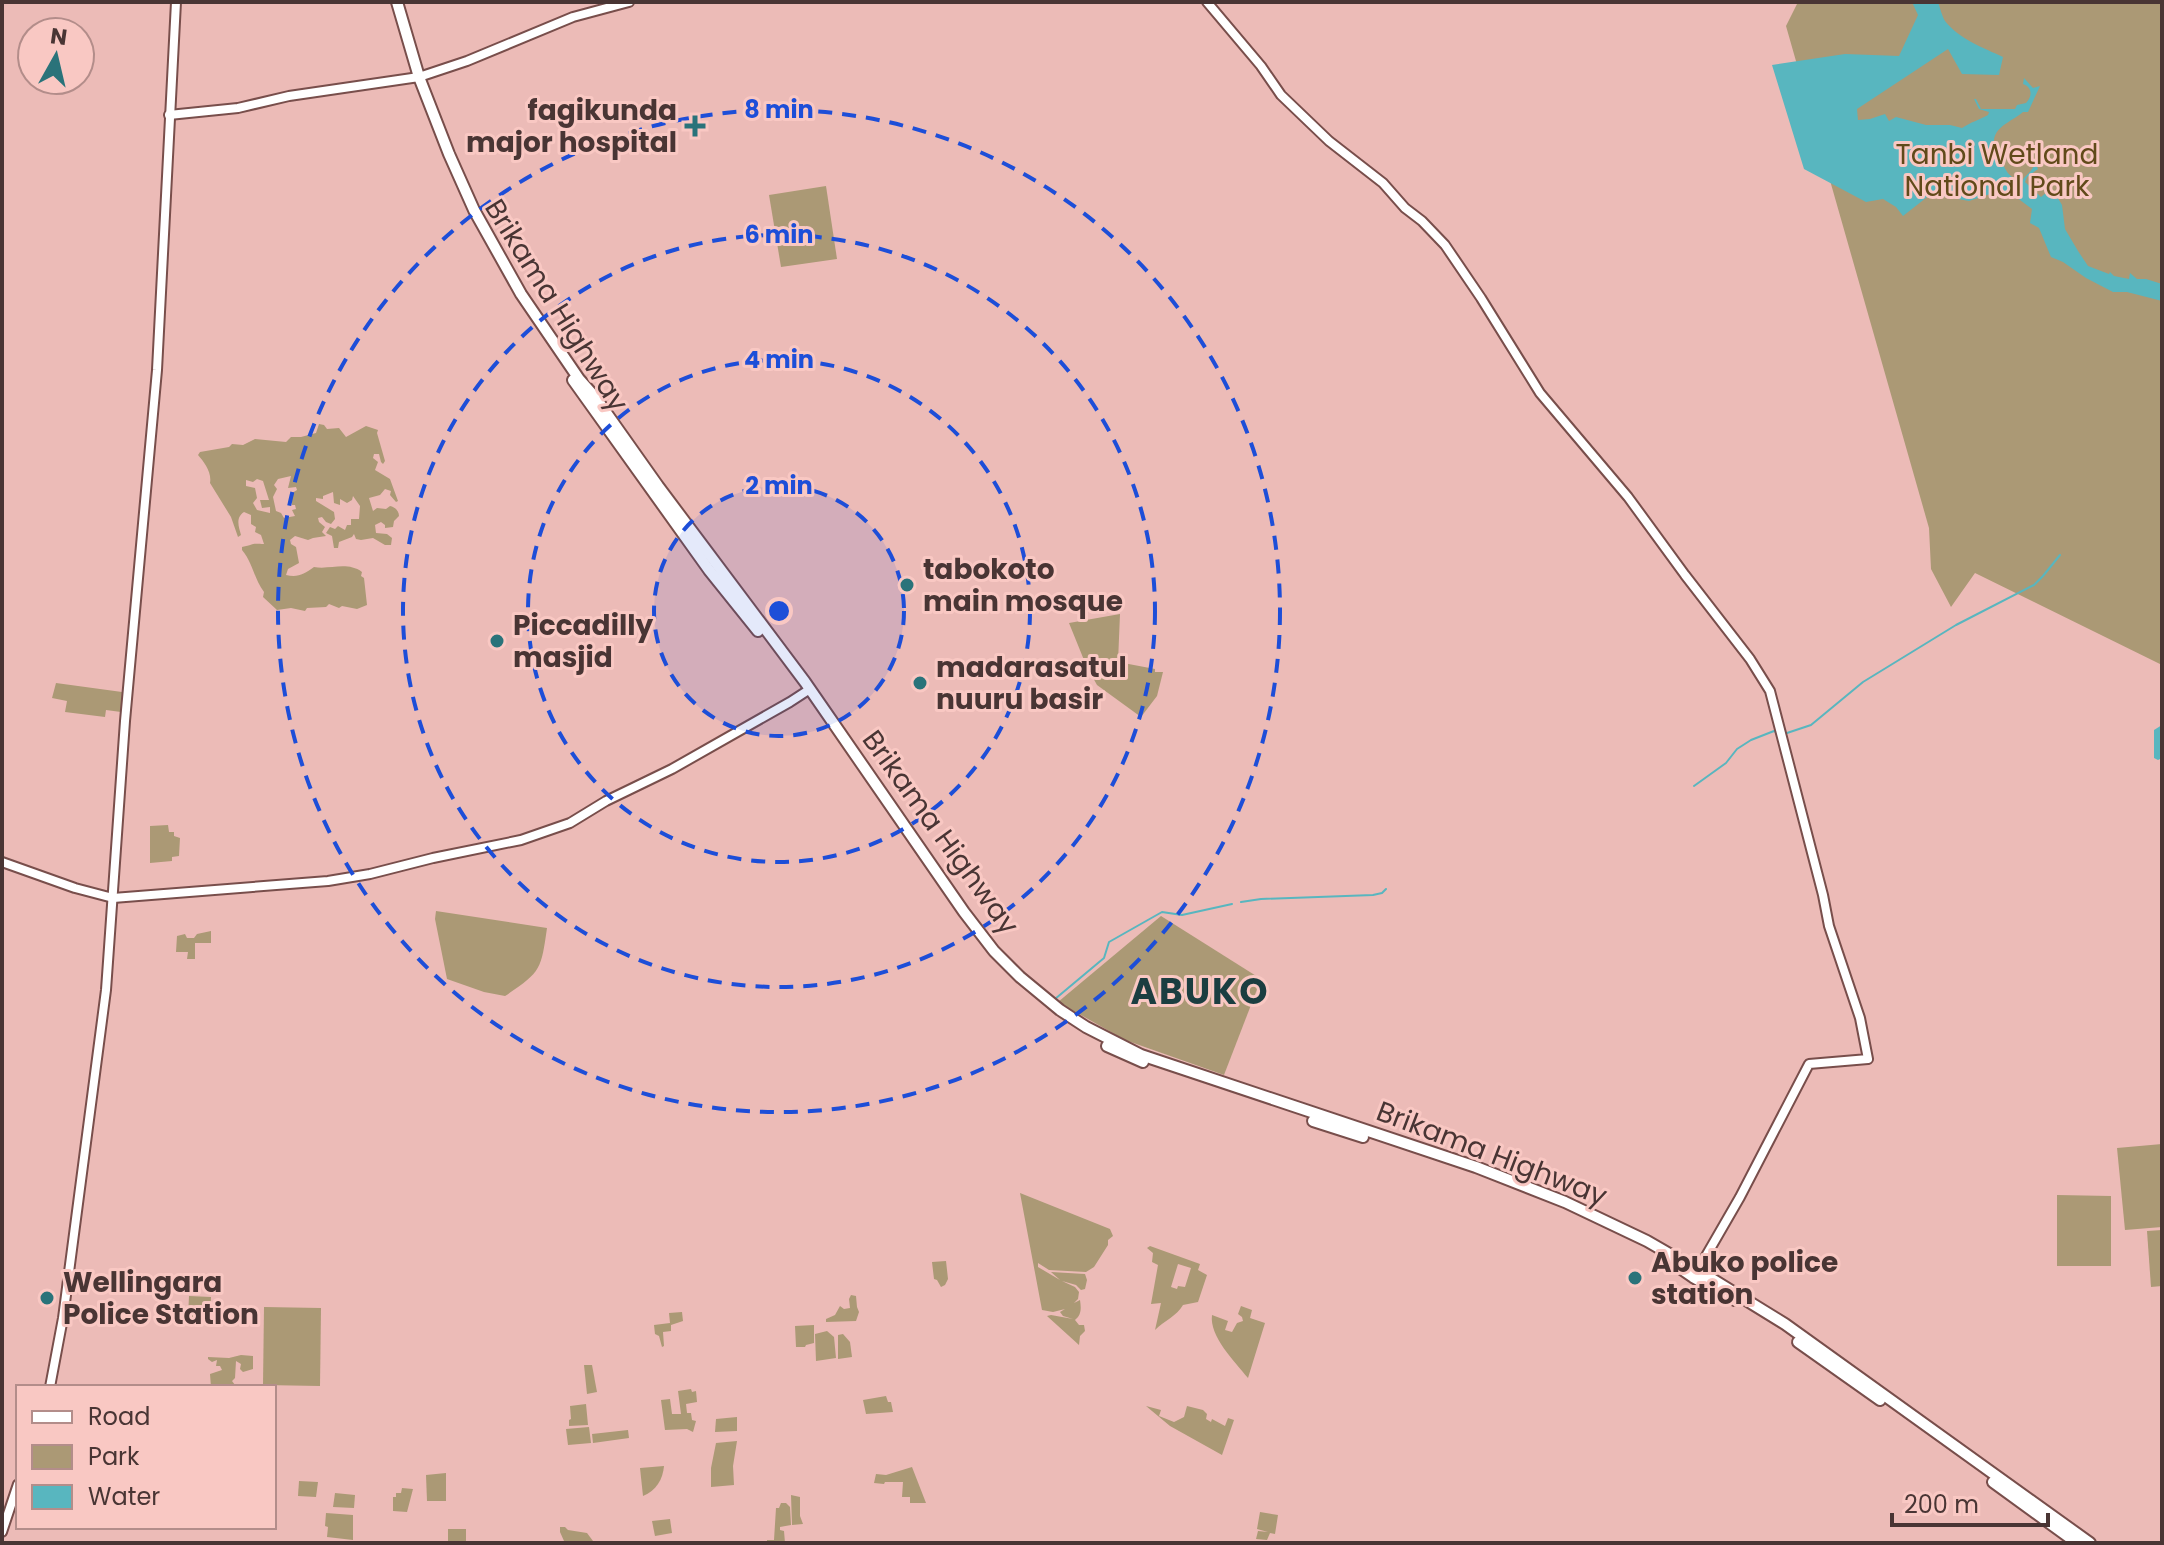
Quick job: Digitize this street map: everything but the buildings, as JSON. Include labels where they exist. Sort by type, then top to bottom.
[{"type":"highway","name":"Brikama Highway","points":[[391,2],[416,78],[465,191],[521,294],[591,399],[807,691],[974,927],[1020,977],[1086,1027],[1141,1055],[1476,1167],[1619,1227],[1775,1325],[2077,1543]]},
{"type":"highway","name":"Brikama Highway","points":[[397,2],[416,78]]},
{"type":"highway","name":"Brikama Highway","points":[[1696,1274],[1785,1324],[2090,1543]]},
{"type":"street","points":[[50,1385],[63,1318],[106,990],[125,721],[157,370],[176,2]]},
{"type":"street","points":[[169,115],[238,108],[289,96],[416,78],[467,61],[573,17],[629,2]]},
{"type":"street","points":[[1207,2],[1261,66],[1281,95],[1329,141],[1383,183],[1445,245],[1534,385],[1628,497],[1768,686],[1829,926],[1860,1018],[1868,1059],[1809,1064],[1696,1274]]},
{"type":"street","points":[[2,862],[113,898],[341,879],[539,835],[570,823],[606,801],[672,769],[807,691]]},
{"type":"street","points":[[2,1532],[16,1490]]},
{"type":"green space","name":"Tanbi Wetland National Park","points":[[1798,2],[2162,2],[2162,665],[1975,573],[1951,607],[1931,569],[1929,528],[1786,26]]},
{"type":"green space","points":[[826,186],[837,259],[781,267],[769,195]]},
{"type":"green space","points":[[319,424],[327,429],[339,428],[346,437],[366,426],[378,430],[385,461],[383,464],[379,454],[374,454],[373,458],[378,462],[375,470],[390,479],[398,501],[390,495],[391,491],[385,489],[380,495],[369,498],[373,511],[390,506],[399,516],[393,527],[385,528],[381,522],[375,525],[376,533],[392,538],[391,545],[373,538],[356,539],[354,534],[334,548],[332,536],[326,533],[330,527],[335,529],[338,526],[345,530],[347,525],[351,525],[351,519],[359,519],[360,506],[353,496],[347,503],[340,499],[340,505],[334,503],[333,492],[323,496],[323,499],[316,498],[334,512],[335,519],[331,524],[322,517],[318,518],[325,527],[322,532],[326,536],[308,540],[295,536],[290,540],[296,547],[299,563],[288,569],[286,575],[301,575],[314,567],[344,566],[356,569],[362,572],[364,578],[367,605],[357,609],[329,604],[305,611],[291,608],[277,610],[263,597],[264,592],[242,550],[242,547],[251,544],[264,544],[261,535],[255,532],[256,527],[251,524],[251,515],[244,512],[239,517],[241,535],[238,537],[231,517],[210,483],[207,468],[198,455],[232,444],[243,445],[255,439],[286,442],[291,437],[316,433]],"holes":[[[291,476],[288,488],[296,487],[297,490],[292,493],[295,516],[284,518],[276,511],[273,497],[277,489],[274,485],[278,479]],[[257,479],[263,481],[269,500],[260,500],[262,508],[270,507],[270,513],[257,510],[253,503],[257,498],[255,488],[246,486],[246,480],[253,482]]]},
{"type":"green space","points":[[1120,614],[1118,662],[1163,672],[1157,696],[1141,717],[1097,685],[1069,623]]},
{"type":"green space","points":[[56,683],[122,692],[121,712],[106,710],[105,717],[65,712],[67,701],[52,698]]},
{"type":"green space","points":[[168,825],[169,832],[180,838],[179,856],[172,857],[172,861],[150,863],[150,826]]},
{"type":"green space","points":[[436,911],[547,928],[541,962],[533,975],[505,996],[447,979]]},
{"type":"green space","points":[[1161,916],[1261,979],[1224,1075],[1125,1040],[1058,1002]]},
{"type":"green space","points":[[211,931],[211,943],[195,943],[195,959],[187,959],[188,952],[176,952],[177,936],[185,934],[187,938],[194,938],[197,934]]},
{"type":"green space","points":[[2162,1144],[2162,1227],[2125,1230],[2117,1148]]},
{"type":"green space","points":[[1020,1193],[1110,1229],[1113,1236],[1094,1267],[1086,1272],[1049,1270],[1038,1263],[1038,1267],[1060,1280],[1051,1272],[1085,1274],[1085,1289],[1062,1281],[1079,1292],[1074,1303],[1080,1300],[1080,1311],[1075,1320],[1079,1325],[1084,1325],[1085,1331],[1080,1336],[1079,1345],[1047,1316],[1073,1319],[1063,1316],[1060,1312],[1065,1309],[1053,1312],[1042,1310]]},
{"type":"green space","points":[[2057,1195],[2111,1196],[2111,1266],[2057,1266]]},
{"type":"green space","points":[[2162,1230],[2162,1286],[2151,1287],[2147,1231]]},
{"type":"green space","points":[[1150,1246],[1200,1264],[1198,1270],[1207,1275],[1198,1302],[1183,1305],[1155,1330],[1161,1303],[1151,1304],[1158,1265],[1152,1262],[1153,1253],[1147,1248]],"holes":[[[1178,1264],[1191,1268],[1185,1287],[1171,1287]]]},
{"type":"green space","points":[[946,1261],[948,1279],[941,1287],[934,1279],[932,1262]]},
{"type":"green space","points":[[851,1295],[856,1296],[859,1312],[856,1321],[826,1322],[840,1306],[850,1308]]},
{"type":"green space","points":[[189,1296],[211,1297],[210,1318],[188,1318]]},
{"type":"green space","points":[[1241,1306],[1252,1310],[1250,1318],[1265,1323],[1248,1378],[1224,1348],[1212,1323],[1212,1315],[1228,1321],[1225,1330],[1232,1332],[1237,1323],[1243,1321],[1238,1314]]},
{"type":"green space","points":[[264,1307],[321,1308],[320,1386],[263,1385]]},
{"type":"green space","points":[[682,1312],[683,1321],[671,1325],[671,1331],[663,1332],[662,1347],[654,1325],[670,1323],[669,1313]]},
{"type":"green space","points":[[814,1325],[814,1343],[796,1347],[795,1326]]},
{"type":"green space","points":[[827,1331],[834,1337],[836,1358],[816,1361],[815,1334]]},
{"type":"green space","points":[[843,1334],[850,1342],[852,1357],[838,1359],[838,1335]]},
{"type":"green space","points":[[253,1356],[253,1369],[243,1372],[241,1364],[236,1361],[232,1381],[235,1385],[211,1385],[210,1374],[222,1370],[216,1366],[217,1360],[212,1362],[208,1357]]},
{"type":"green space","points":[[584,1365],[592,1365],[597,1392],[587,1394]]},
{"type":"green space","points":[[691,1389],[692,1392],[696,1391],[697,1402],[686,1404],[687,1413],[691,1413],[692,1420],[696,1421],[693,1432],[687,1429],[665,1430],[661,1400],[670,1399],[672,1414],[681,1414],[678,1391]]},
{"type":"green space","points":[[886,1396],[893,1412],[866,1414],[863,1400]]},
{"type":"green space","points":[[586,1404],[588,1425],[569,1426],[570,1406]]},
{"type":"green space","points":[[1146,1406],[1161,1410],[1159,1416],[1174,1422],[1184,1417],[1187,1406],[1203,1410],[1207,1414],[1206,1419],[1211,1422],[1212,1419],[1225,1426],[1228,1418],[1234,1420],[1222,1455],[1170,1426]]},
{"type":"green space","points":[[737,1417],[737,1431],[715,1432],[716,1419]]},
{"type":"green space","points":[[589,1427],[591,1443],[568,1445],[566,1429]]},
{"type":"green space","points":[[628,1430],[629,1438],[593,1443],[592,1434]]},
{"type":"green space","points":[[737,1441],[734,1485],[711,1487],[716,1443]]},
{"type":"green space","points":[[664,1466],[658,1484],[643,1496],[640,1468]]},
{"type":"green space","points":[[912,1467],[926,1503],[910,1503],[910,1497],[902,1497],[903,1482],[874,1483],[876,1474],[886,1475]]},
{"type":"green space","points":[[446,1473],[446,1501],[427,1501],[426,1475]]},
{"type":"green space","points":[[299,1481],[318,1482],[316,1497],[298,1496]]},
{"type":"green space","points":[[402,1488],[413,1489],[407,1512],[393,1511],[393,1497],[401,1493]]},
{"type":"green space","points":[[335,1493],[355,1495],[354,1508],[333,1507]]},
{"type":"green space","points":[[791,1495],[800,1497],[803,1524],[792,1525]]},
{"type":"green space","points":[[781,1503],[790,1507],[791,1525],[780,1527],[784,1531],[785,1543],[767,1543],[767,1540],[774,1540],[776,1508]]},
{"type":"green space","points":[[1260,1512],[1278,1515],[1275,1534],[1270,1533],[1267,1540],[1256,1539],[1258,1531],[1268,1532],[1257,1529]]},
{"type":"green space","points":[[326,1513],[353,1515],[353,1540],[327,1537]]},
{"type":"green space","points":[[670,1519],[672,1533],[655,1536],[652,1521]]},
{"type":"green space","points":[[560,1527],[587,1533],[593,1541],[564,1541]]},
{"type":"green space","points":[[448,1529],[466,1529],[466,1543],[448,1543]]},
{"type":"water","points":[[1912,2],[1938,2],[1945,21],[1957,33],[2003,57],[1999,75],[1962,74],[1948,49],[1857,109],[1858,120],[1885,114],[1889,121],[1896,117],[1926,125],[1962,128],[1988,115],[1989,112],[1979,109],[1974,99],[1981,109],[2015,109],[2030,98],[2030,89],[2023,84],[2024,78],[2033,88],[2040,86],[2028,112],[2023,112],[1996,133],[1994,146],[1997,155],[2005,152],[2007,155],[2001,156],[2005,169],[2022,181],[2034,165],[2031,161],[2035,162],[2038,169],[2025,182],[2041,197],[2048,191],[2056,195],[2062,205],[2065,229],[2088,266],[2114,276],[2129,279],[2130,273],[2137,279],[2162,284],[2162,301],[2127,292],[2113,292],[2051,257],[2039,228],[2030,223],[2032,209],[2016,197],[1993,193],[1969,201],[1931,194],[1903,216],[1883,199],[1866,202],[1804,169],[1772,65],[1845,54],[1899,56],[1918,15]]},
{"type":"water","points":[[2162,725],[2162,758],[2158,760],[2154,758],[2154,730]]},
{"type":"waterway","points":[[1784,734],[1811,725],[1863,682],[1956,625],[2034,585],[2060,555]]},
{"type":"waterway","points":[[1694,786],[1751,740],[1774,731],[1778,733]]},
{"type":"waterway","points":[[1241,902],[1373,895],[1386,889]]},
{"type":"waterway","points":[[1055,999],[1104,958],[1109,942],[1162,912],[1182,915],[1232,904]]},
{"type":"place","name":"fagikunda major hospital","points":[[695,126]]},
{"type":"place","name":"tabokoto main mosque","points":[[907,585]]},
{"type":"place","name":"Piccadilly masjid","points":[[497,641]]},
{"type":"place","name":"madarasatul nuuru basir","points":[[920,683]]},
{"type":"place","name":"Abuko police station","points":[[1635,1278]]},
{"type":"place","name":"Wellingara Police Station","points":[[47,1298]]},
{"type":"district","name":"ABUKO","points":[[1200,991]]}]
